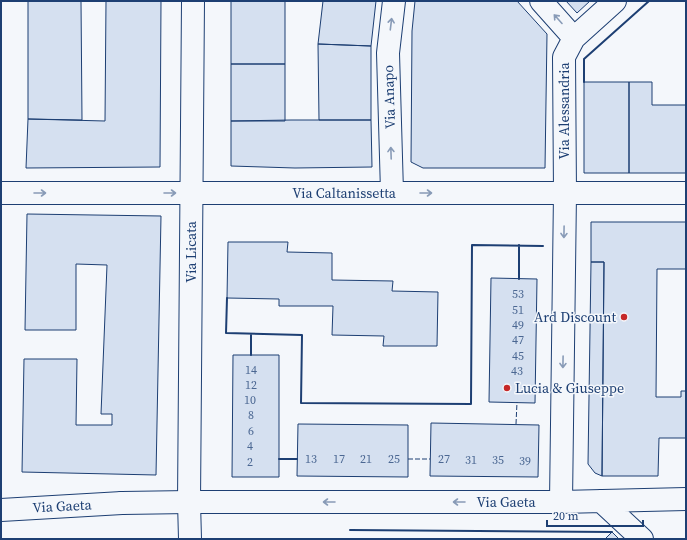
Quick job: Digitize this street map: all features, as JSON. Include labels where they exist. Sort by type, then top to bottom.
[{"type":"street","name":"Via Licata","points":[[190,539],[189,502],[193,1]]},
{"type":"street","name":"Via Anapo","points":[[392,192],[388,53],[394,1]]},
{"type":"street","points":[[541,1],[574,38]]},
{"type":"street","name":"Via Alessandria","points":[[565,193],[564,57],[574,38],[615,1]]},
{"type":"street","name":"Via Caltanissetta","points":[[1,193],[686,193]]},
{"type":"street","points":[[561,502],[565,193]]},
{"type":"street","name":"Via Gaeta","points":[[1,510],[122,503],[561,502],[686,499]]},
{"type":"street","points":[[601,501],[642,539]]},
{"type":"street","points":[[174,539],[189,502]]},
{"type":"building","points":[[28,1],[81,1],[82,120],[28,119]]},
{"type":"building","points":[[106,1],[161,1],[160,167],[26,168],[28,119],[105,121]]},
{"type":"building","points":[[231,1],[285,1],[285,64],[231,64]]},
{"type":"building","points":[[323,1],[376,1],[371,46],[318,44]]},
{"type":"building","points":[[415,1],[517,1],[547,34],[545,168],[423,168],[411,162],[412,31]]},
{"type":"building","points":[[566,1],[590,1],[577,13]]},
{"type":"building","points":[[318,44],[371,46],[371,120],[319,120]]},
{"type":"building","points":[[231,64],[285,64],[285,121],[231,121]]},
{"type":"building","points":[[584,82],[629,82],[629,173],[584,173]]},
{"type":"building","points":[[629,82],[652,82],[652,105],[686,105],[686,173],[629,173]]},
{"type":"building","points":[[371,120],[372,167],[295,168],[231,166],[231,121]]},
{"type":"building","points":[[27,214],[161,216],[156,475],[22,472],[24,359],[77,359],[76,425],[112,425],[112,414],[101,414],[107,265],[76,264],[76,330],[25,330]]},
{"type":"building","points":[[591,222],[686,222],[686,269],[657,269],[656,397],[681,397],[681,391],[686,391],[686,438],[659,438],[658,476],[602,476],[604,262],[591,262]]},
{"type":"building","points":[[228,242],[288,242],[287,252],[332,253],[332,280],[393,281],[392,291],[438,292],[437,346],[383,346],[384,336],[332,335],[333,306],[279,306],[279,299],[227,298]]},
{"type":"building","points":[[591,262],[604,262],[602,476],[595,473],[588,464]]},
{"type":"building","points":[[491,278],[537,279],[535,403],[489,402]]},
{"type":"building","points":[[233,355],[279,355],[279,477],[232,477]]},
{"type":"building","points":[[431,423],[539,425],[538,477],[430,476]]},
{"type":"building","points":[[298,424],[408,425],[408,477],[297,476]]},
{"type":"building","points":[[612,532],[619,539],[605,539]]},
{"type":"fence","points":[[516,424],[517,402]]},
{"type":"fence","points":[[408,459],[430,459]]},
{"type":"wall","points":[[584,82],[584,59],[649,1]]},
{"type":"wall","points":[[227,298],[226,333],[302,335],[301,403],[471,404],[472,245],[543,246]]},
{"type":"wall","points":[[519,245],[519,279]]},
{"type":"wall","points":[[251,334],[251,355]]},
{"type":"wall","points":[[279,459],[297,459]]},
{"type":"wall","points":[[350,530],[612,532]]},
{"type":"place","name":"Ard Discount","points":[[624,317]]},
{"type":"place","name":"Lucia & Giuseppe","points":[[507,388]]}]
